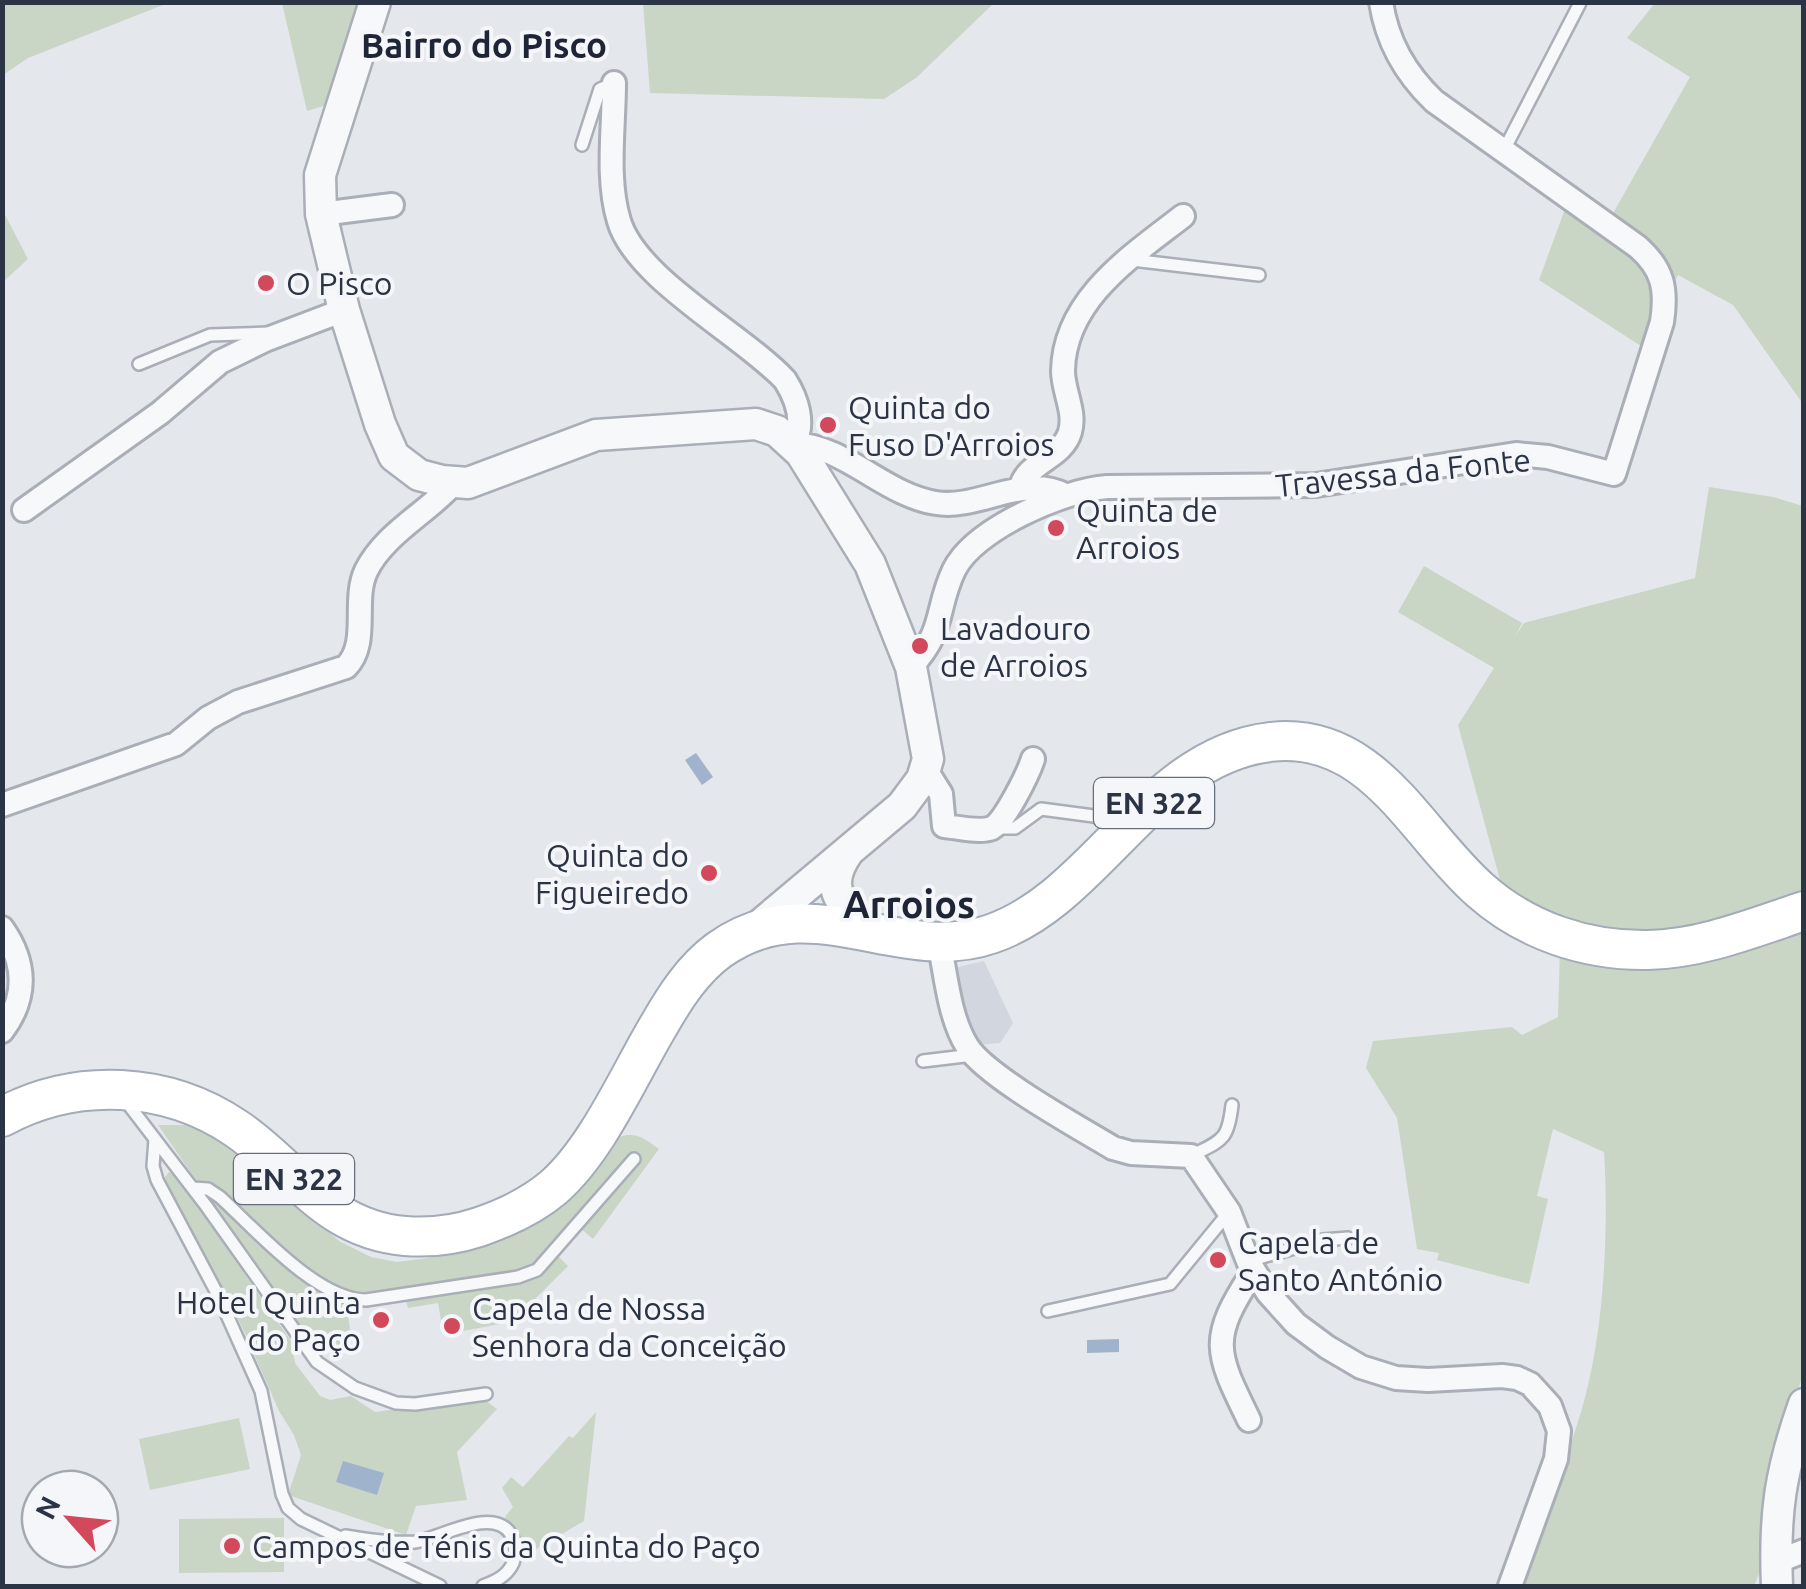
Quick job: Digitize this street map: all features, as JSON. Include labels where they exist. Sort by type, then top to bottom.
[{"type":"main road","name":"EN 322","points":[[2,1117],[56,1095],[117,1089],[165,1096],[226,1122],[329,1210],[359,1226],[419,1237],[471,1229],[521,1209],[564,1177],[686,984],[716,953],[750,934],[812,922],[939,942],[980,937],[1023,918],[1053,897],[1184,778],[1225,755],[1270,742],[1306,743],[1338,753],[1368,770],[1405,805],[1478,889],[1549,934],[1613,948],[1663,949],[1713,940],[1804,912]]},
{"type":"street","points":[[375,2],[320,175],[322,214],[344,310],[394,456],[419,475],[454,483],[480,480],[570,443],[608,433],[746,424],[767,427],[794,444],[870,564],[911,667],[928,751],[926,770],[910,798],[750,934]]},
{"type":"street","name":"Travessa da Fonte","points":[[911,667],[936,635],[952,575],[964,555],[990,534],[1065,495],[1107,487],[1316,485],[1516,454],[1548,457],[1614,474],[1662,322],[1664,284],[1659,268],[1638,247],[1434,101],[1412,78],[1391,42],[1381,2]]},
{"type":"street","points":[[614,83],[614,200],[622,231],[635,251],[660,275],[784,380],[800,421],[794,444]]},
{"type":"street","points":[[322,214],[392,205]]},
{"type":"street","points":[[1020,489],[1029,470],[1068,438],[1071,418],[1063,374],[1066,352],[1092,296],[1127,260],[1184,216]]},
{"type":"street","points":[[24,510],[160,413],[234,354],[344,310]]},
{"type":"street","points":[[794,444],[817,446],[912,496],[933,502],[954,503],[1020,489],[1044,488],[1065,495]]},
{"type":"street","points":[[2,805],[176,744],[208,718],[238,702],[346,668],[356,652],[360,594],[372,561],[454,483]]},
{"type":"street","points":[[926,770],[941,794],[944,826],[992,828],[1034,760]]},
{"type":"street","points":[[812,922],[838,862]]},
{"type":"street","points":[[838,862],[835,883],[839,898],[876,932]]},
{"type":"street","points":[[2,928],[18,956],[22,980],[16,1006],[2,1031]]},
{"type":"street","points":[[939,942],[959,1028],[974,1055],[998,1075],[1113,1148],[1131,1153],[1191,1156],[1229,1212],[1250,1267],[1296,1324],[1361,1367],[1413,1380],[1502,1376],[1530,1384],[1541,1394],[1556,1418],[1559,1444],[1510,1586]]},
{"type":"street","points":[[1249,1420],[1226,1374],[1220,1352],[1231,1308],[1250,1267]]},
{"type":"street","points":[[1783,1562],[1781,1477],[1804,1404]]},
{"type":"lane","points":[[1504,150],[1580,2]]},
{"type":"lane","points":[[582,146],[600,89],[614,83]]},
{"type":"lane","points":[[1127,260],[1259,275]]},
{"type":"lane","points":[[139,364],[210,336],[281,333]]},
{"type":"lane","points":[[992,828],[1015,828],[1037,810],[1045,809],[1134,821]]},
{"type":"lane","points":[[923,1061],[974,1055]]},
{"type":"lane","points":[[117,1089],[193,1188],[302,1344],[326,1370],[366,1394],[396,1404],[486,1394]]},
{"type":"lane","points":[[1191,1156],[1224,1138],[1232,1105]]},
{"type":"lane","points":[[155,1139],[154,1175],[218,1295],[261,1391],[284,1501],[294,1514],[440,1586]]},
{"type":"lane","points":[[193,1188],[208,1189],[220,1197],[308,1275],[342,1295],[366,1300],[518,1277],[537,1270],[634,1159]]},
{"type":"lane","points":[[1048,1311],[1170,1284],[1229,1212]]},
{"type":"lane","points":[[1250,1267],[1323,1240],[1348,1238]]},
{"type":"lane","points":[[336,1535],[412,1542],[478,1523],[498,1523],[512,1537],[514,1560],[504,1575],[483,1586]]},
{"type":"shaded area","points":[[984,961],[1013,1023],[1000,1043],[976,1045],[967,1034],[950,969]]},
{"type":"green space","points":[[3,2],[168,3],[28,58],[3,75]]},
{"type":"green space","points":[[643,2],[994,3],[916,78],[884,99],[650,93]]},
{"type":"green space","points":[[282,3],[366,3],[330,104],[307,111]]},
{"type":"green space","points":[[1655,3],[1803,3],[1803,404],[1733,305],[1678,275],[1644,348],[1539,280],[1565,209],[1603,231],[1690,77],[1627,38]]},
{"type":"green space","points":[[3,211],[28,259],[2,282]]},
{"type":"green space","points":[[1709,487],[1803,506],[1803,903],[1698,931],[1581,931],[1503,891],[1458,725],[1494,668],[1398,612],[1424,566],[1522,623],[1516,635],[1524,623],[1695,578]]},
{"type":"green space","points":[[1803,927],[1803,1375],[1787,1422],[1769,1550],[1754,1586],[1526,1586],[1524,1571],[1575,1432],[1595,1350],[1605,1249],[1604,1152],[1553,1129],[1537,1196],[1548,1199],[1529,1284],[1437,1260],[1439,1253],[1417,1249],[1397,1118],[1366,1068],[1373,1041],[1512,1027],[1522,1035],[1558,1017],[1560,948]]},
{"type":"green space","points":[[158,1125],[187,1125],[227,1142],[339,1241],[371,1257],[397,1262],[428,1258],[499,1236],[610,1141],[636,1136],[659,1149],[593,1239],[580,1228],[557,1255],[568,1266],[517,1317],[463,1331],[460,1317],[441,1320],[438,1303],[408,1308],[406,1301],[347,1311],[352,1340],[322,1347],[305,1338]]},
{"type":"green space","points":[[169,1172],[176,1175],[291,1341],[295,1363],[320,1396],[330,1400],[351,1396],[375,1412],[474,1399],[497,1409],[457,1452],[467,1500],[416,1506],[406,1535],[288,1495],[301,1455],[294,1435],[168,1185],[165,1177]]},
{"type":"green space","points":[[596,1412],[584,1521],[521,1558],[519,1537],[505,1517],[513,1507],[502,1488],[511,1477],[523,1487]]},
{"type":"green space","name":"Campos de Ténis da Quinta do Paço","points":[[239,1418],[250,1469],[150,1490],[139,1439]]},
{"type":"green space","name":"Campos de Ténis da Quinta do Paço","points":[[284,1518],[284,1572],[179,1573],[179,1519]]},
{"type":"water","points":[[696,753],[713,777],[702,785],[685,760]]},
{"type":"water","points":[[1119,1339],[1119,1352],[1087,1353],[1087,1340]]},
{"type":"water","points":[[343,1461],[384,1473],[377,1495],[336,1482]]},
{"type":"place","name":"O Pisco","points":[[266,283]]},
{"type":"place","name":"Quinta do Fuso D'Arroios","points":[[828,425]]},
{"type":"place","name":"Quinta de Arroios","points":[[1056,528]]},
{"type":"place","name":"Lavadouro de Arroios","points":[[920,646]]},
{"type":"place","name":"Quinta do Figueiredo","points":[[709,873]]},
{"type":"place","name":"Capela de Santo António","points":[[1218,1260]]},
{"type":"place","name":"Hotel Quinta do Paço","points":[[381,1320]]},
{"type":"place","name":"Capela de Nossa Senhora da Conceição","points":[[452,1326]]},
{"type":"place","name":"Campos de Ténis da Quinta do Paço","points":[[232,1546]]},
{"type":"district","name":"Bairro do Pisco","points":[[484,45]]},
{"type":"district","name":"Arroios","points":[[909,904]]}]
